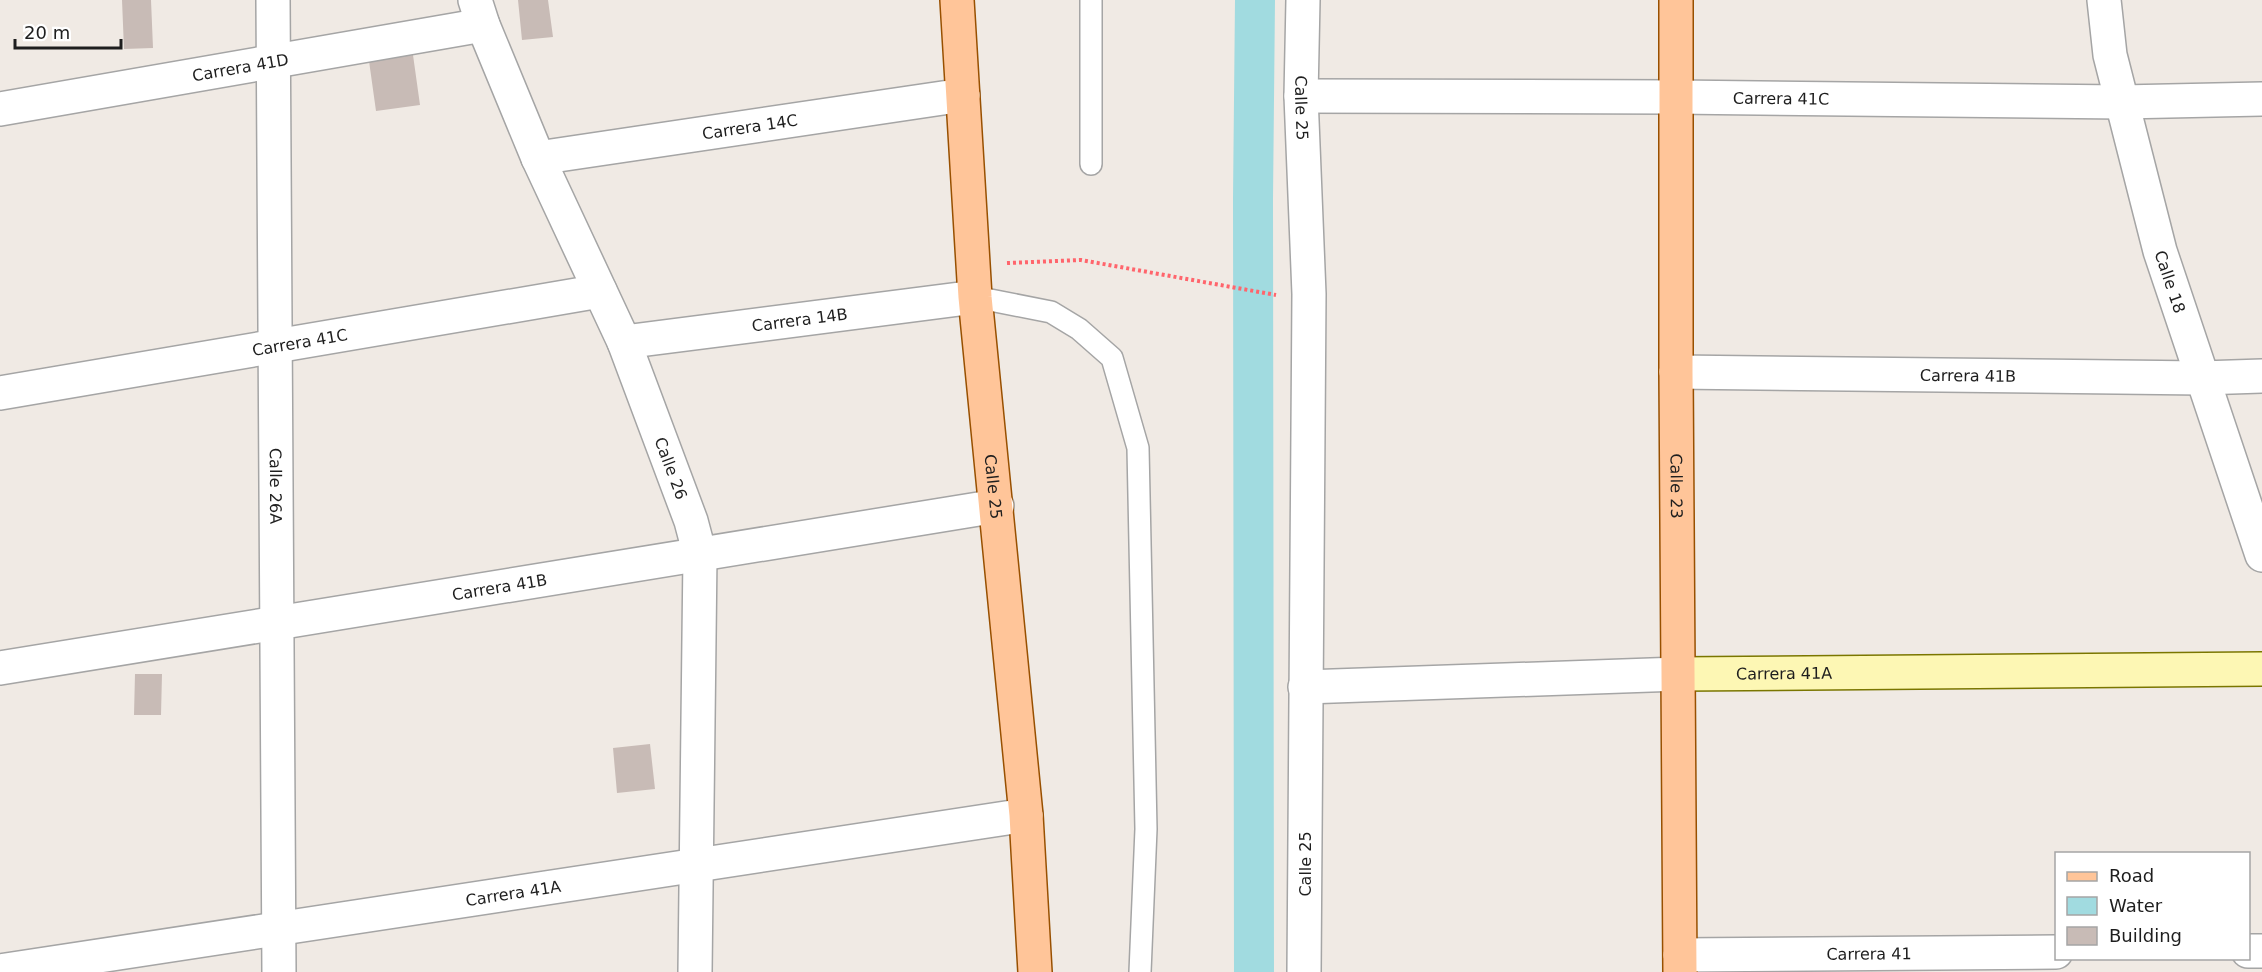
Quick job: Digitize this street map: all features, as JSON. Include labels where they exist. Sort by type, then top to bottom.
[{"type":"main road","name":"Calle 25","points":[[957,0],[975,297],[1026,815],[1035,972]]},
{"type":"main road","name":"Calle 23","points":[[1676,0],[1680,963]]},
{"type":"street","name":"Calle 26A","points":[[273,0],[279,972]]},
{"type":"street","name":"Calle 25","points":[[1303,0],[1301,96],[1309,294],[1304,972]]},
{"type":"street","name":"Calle 18","points":[[2104,0],[2110,55],[2160,251],[2262,555]]},
{"type":"street","name":"Carrera 41D","points":[[0,109],[273,61],[479,13]]},
{"type":"street","name":"Calle 26","points":[[479,13],[538,158],[624,342],[691,521],[700,555],[695,972]]},
{"type":"street","name":"Carrera 14C","points":[[538,158],[963,95]]},
{"type":"street","name":"Carrera 41C","points":[[1301,96],[2122,102],[2262,99]]},
{"type":"street","name":"Carrera 41C","points":[[0,393],[600,291]]},
{"type":"street","name":"Carrera 14B","points":[[624,342],[975,297]]},
{"type":"street","name":"Carrera 41B","points":[[1676,372],[2202,378],[2262,376]]},
{"type":"street","name":"Carrera 41B","points":[[0,668],[997,506]]},
{"type":"street","name":"Carrera 41A","points":[[1305,687],[1679,674],[2262,669]]},
{"type":"street","name":"Carrera 41A","points":[[0,971],[1026,815]]},
{"type":"street","name":"Carrera 41","points":[[1680,963],[2055,952]]},
{"type":"lane","points":[[1091,0],[1091,164]]},
{"type":"lane","points":[[975,297],[1050,312],[1079,329],[1112,357],[1138,448],[1146,829],[1140,972]]},
{"type":"path","points":[[974,264],[1081,260],[1278,296]]},
{"type":"water","points":[[1235,0],[1275,0],[1274,972],[1234,972]]},
{"type":"building","points":[[122,0],[151,0],[153,48],[124,49]]},
{"type":"building","points":[[518,0],[548,0],[553,37],[522,40]]},
{"type":"building","points":[[413,55],[420,105],[376,111],[369,61]]},
{"type":"building","points":[[135,674],[162,674],[161,715],[134,715]]},
{"type":"building","points":[[650,744],[655,789],[617,793],[613,748]]}]
